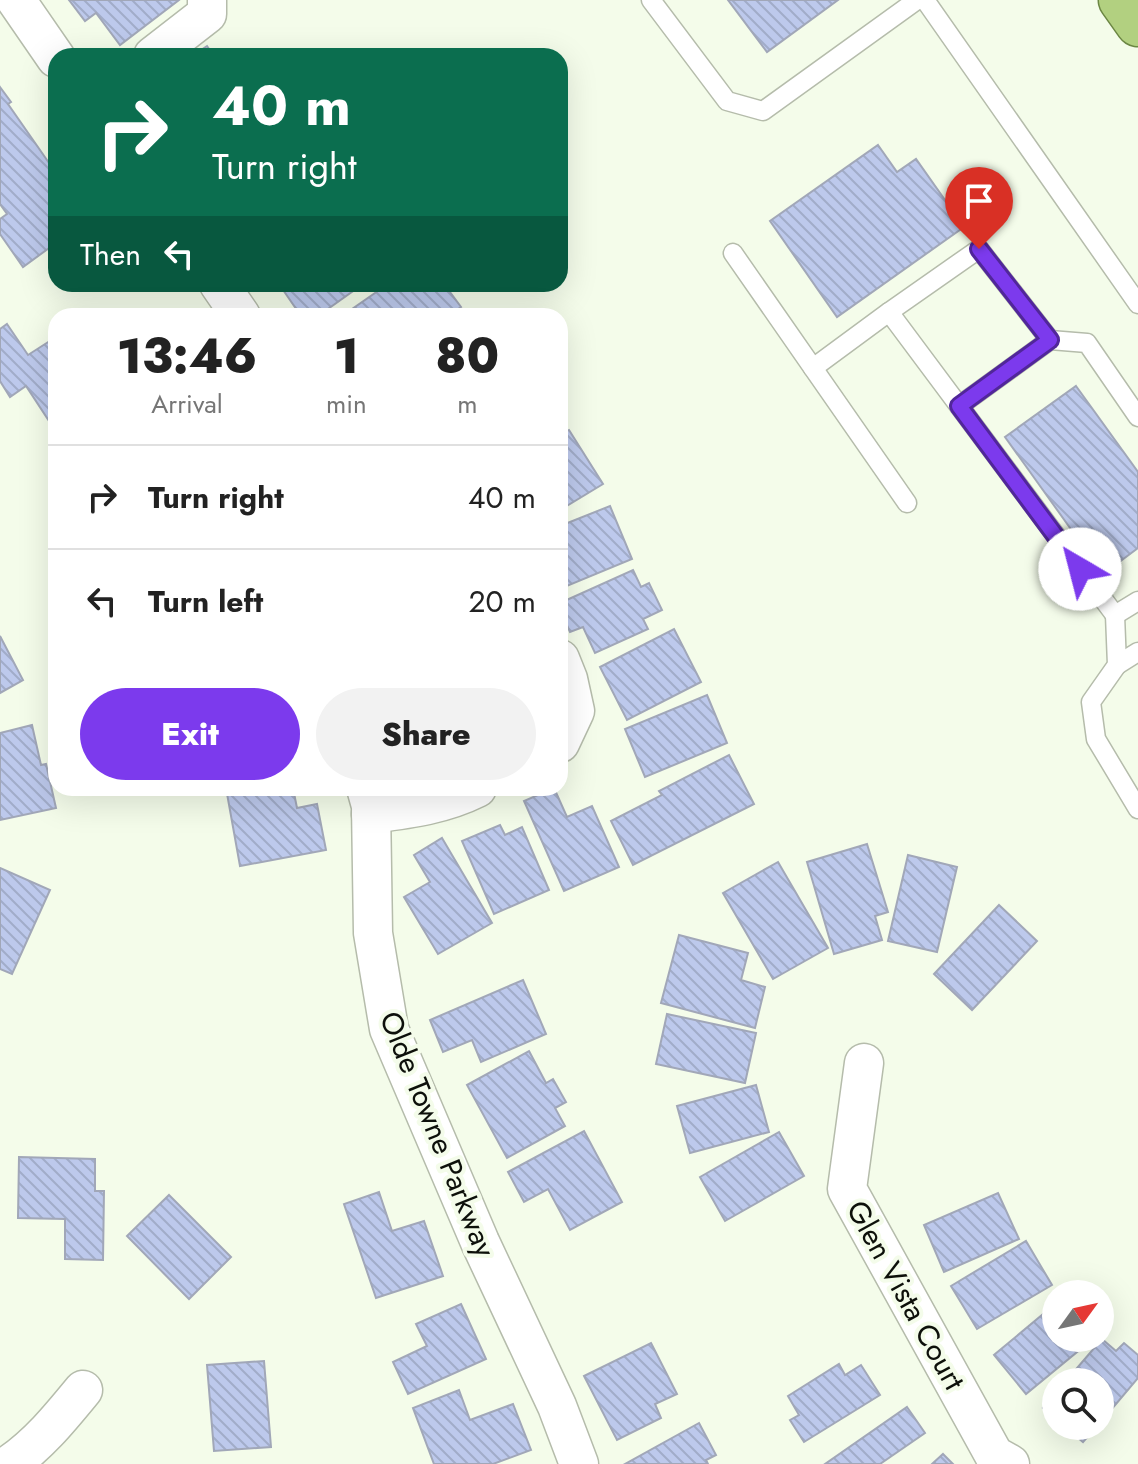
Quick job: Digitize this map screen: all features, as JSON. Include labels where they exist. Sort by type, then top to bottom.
[{"type":"highway","points":[[1121,0],[1138,24]]},
{"type":"street","points":[[16,0],[49,48]]},
{"type":"street","points":[[163,48],[207,14],[207,0]]},
{"type":"street","points":[[568,679],[575,711],[568,726]]},
{"type":"street","points":[[368,801],[421,808],[462,796]]},
{"type":"street","name":"Olde Towne Parkway","points":[[368,801],[373,933],[389,1029],[480,1242],[557,1406],[579,1464]]},
{"type":"street","name":"Glen Vista Court","points":[[864,1063],[847,1189],[994,1455],[1010,1464]]},
{"type":"street","points":[[10,1464],[53,1427],[83,1390]]},
{"type":"lane","points":[[651,0],[727,101],[763,111],[917,0]]},
{"type":"lane","points":[[925,0],[1138,304]]},
{"type":"lane","points":[[813,368],[979,249],[1050,340]]},
{"type":"lane","points":[[733,253],[907,503]]},
{"type":"lane","points":[[889,312],[1115,615],[1117,665]]},
{"type":"lane","points":[[959,406],[1050,340],[1087,343],[1138,417]]},
{"type":"lane","points":[[1115,615],[1138,601]]},
{"type":"lane","points":[[1138,652],[1117,665],[1091,702],[1096,739],[1138,809]]},
{"type":"building","points":[[69,0],[179,0],[120,45],[96,13],[85,21]]},
{"type":"building","points":[[728,0],[838,0],[767,52]]},
{"type":"building","points":[[0,87],[11,102],[8,104],[48,162],[48,249],[23,267],[0,234],[0,219],[7,214],[0,204]]},
{"type":"building","points":[[878,145],[897,172],[916,159],[964,227],[837,317],[770,221]]},
{"type":"building","points":[[284,292],[352,292],[329,308],[296,308]]},
{"type":"building","points":[[376,292],[450,292],[461,307],[460,308],[354,308]]},
{"type":"building","points":[[7,324],[28,355],[48,342],[48,419],[26,386],[10,397],[0,381],[0,329]]},
{"type":"building","points":[[1076,386],[1138,472],[1138,548],[1103,574],[1005,437]]},
{"type":"building","points":[[568,431],[603,484],[568,505]]},
{"type":"building","points":[[610,506],[632,559],[568,586],[568,523]]},
{"type":"building","points":[[633,570],[641,587],[649,583],[662,610],[643,619],[648,629],[595,653],[583,627],[570,632],[568,599]]},
{"type":"building","points":[[674,629],[701,682],[627,720],[600,667]]},
{"type":"building","points":[[0,636],[23,680],[0,693]]},
{"type":"building","points":[[707,695],[727,743],[645,777],[625,729]]},
{"type":"building","points":[[32,725],[41,765],[46,764],[48,773],[48,796],[53,796],[56,808],[0,820],[0,733]]},
{"type":"building","points":[[729,755],[754,804],[633,865],[611,821],[662,795],[659,791]]},
{"type":"building","points":[[227,796],[295,796],[297,808],[317,804],[326,850],[240,866]]},
{"type":"building","points":[[536,796],[558,796],[567,817],[592,806],[619,867],[564,891],[524,801]]},
{"type":"building","points":[[500,825],[505,835],[522,827],[549,890],[494,914],[462,841]]},
{"type":"building","points":[[442,838],[492,923],[438,954],[404,897],[430,882],[414,855]]},
{"type":"building","points":[[867,844],[888,912],[875,916],[882,940],[834,954],[807,862]]},
{"type":"building","points":[[908,855],[957,867],[937,952],[888,941]]},
{"type":"building","points":[[778,862],[828,948],[773,979],[723,893]]},
{"type":"building","points":[[0,868],[50,890],[12,974],[0,969]]},
{"type":"building","points":[[999,905],[1037,941],[972,1010],[934,974]]},
{"type":"building","points":[[679,935],[748,953],[741,980],[765,987],[755,1028],[661,1003]]},
{"type":"building","points":[[523,980],[546,1034],[481,1062],[472,1040],[443,1052],[430,1020]]},
{"type":"building","points":[[667,1014],[756,1033],[745,1083],[656,1064]]},
{"type":"building","points":[[529,1051],[546,1083],[553,1079],[566,1102],[555,1108],[565,1126],[507,1158],[467,1085]]},
{"type":"building","points":[[756,1085],[769,1132],[690,1153],[677,1106]]},
{"type":"building","points":[[584,1131],[622,1202],[570,1230],[548,1189],[524,1202],[508,1172]]},
{"type":"building","points":[[779,1132],[804,1176],[725,1221],[700,1177]]},
{"type":"building","points":[[19,1157],[95,1159],[95,1191],[104,1191],[103,1260],[65,1259],[65,1219],[18,1218]]},
{"type":"building","points":[[379,1192],[392,1231],[424,1221],[443,1276],[376,1298],[344,1204]]},
{"type":"building","points":[[998,1193],[1019,1239],[944,1272],[924,1225]]},
{"type":"building","points":[[169,1195],[231,1257],[189,1299],[127,1236]]},
{"type":"building","points":[[1026,1241],[1049,1280],[1042,1280],[1042,1291],[977,1329],[951,1286]]},
{"type":"building","points":[[461,1304],[486,1359],[408,1394],[393,1362],[427,1346],[416,1324]]},
{"type":"building","points":[[1042,1315],[1042,1352],[1077,1352],[1058,1368],[1042,1368],[1042,1381],[1026,1394],[994,1355]]},
{"type":"building","points":[[651,1343],[677,1394],[655,1404],[661,1418],[617,1440],[584,1376]]},
{"type":"building","points":[[1124,1343],[1138,1355],[1138,1378],[1114,1406],[1114,1368],[1077,1368],[1091,1352],[1114,1352]]},
{"type":"building","points":[[264,1361],[271,1447],[214,1451],[207,1365]]},
{"type":"building","points":[[839,1364],[845,1375],[861,1365],[880,1395],[804,1442],[790,1420],[799,1415],[788,1396]]},
{"type":"building","points":[[459,1390],[470,1420],[513,1404],[531,1450],[493,1464],[434,1464],[413,1408]]},
{"type":"building","points":[[907,1407],[925,1433],[880,1464],[825,1464]]},
{"type":"building","points":[[699,1423],[716,1455],[706,1460],[708,1464],[625,1464]]},
{"type":"building","points":[[943,1454],[953,1464],[932,1464]]},
{"type":"route","points":[[979,249],[1050,340],[959,406],[1080,569]]}]
